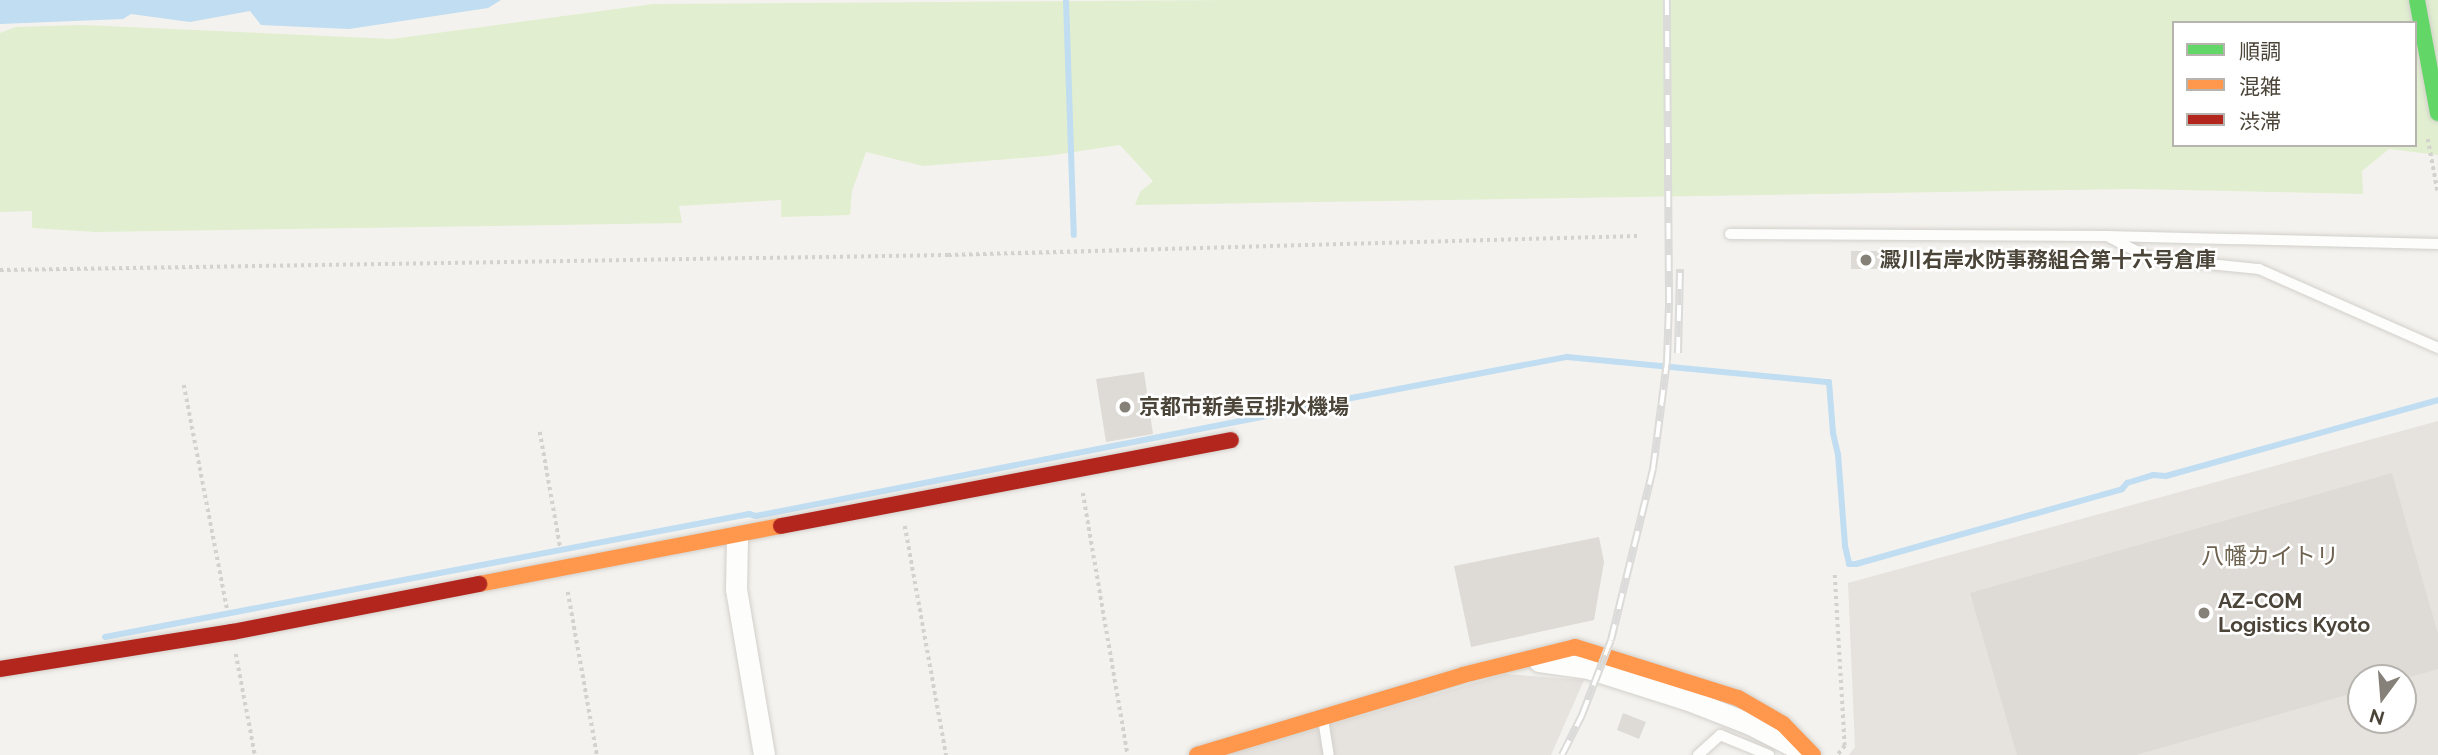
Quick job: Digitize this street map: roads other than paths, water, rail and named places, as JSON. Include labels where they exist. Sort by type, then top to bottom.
[{"type":"main road","points":[[2417,0],[2438,113]]},
{"type":"main road","points":[[0,669],[232,632],[1231,440]]},
{"type":"main road","points":[[1198,755],[1517,660]]},
{"type":"street","points":[[737,537],[736,589],[764,755]]},
{"type":"street","points":[[1517,660],[1588,668],[1686,699],[1750,724],[1811,755]]},
{"type":"lane","points":[[1730,234],[2107,236],[2438,244]]},
{"type":"lane","points":[[2107,236],[2150,258],[2259,269],[2438,348]]},
{"type":"lane","points":[[1323,716],[1329,755]]},
{"type":"lane","points":[[1698,755],[1720,735],[1769,755]]},
{"type":"water","points":[[0,0],[501,0],[488,8],[349,29],[261,25],[250,11],[190,22],[131,14],[123,19],[0,24]]},
{"type":"waterway","points":[[1066,0],[1074,235]]},
{"type":"waterway","points":[[105,637],[749,514],[756,516],[1317,406],[1338,406],[1346,399],[1567,357],[1829,382],[1849,564],[2122,489],[2127,483],[2153,475],[2166,476],[2438,400]]},
{"type":"railway","points":[[1562,755],[1582,715],[1611,640],[1653,469],[1667,361],[1669,303],[1667,0]]},
{"type":"railway","points":[[1678,353],[1680,269]]},
{"type":"place","name":"澱川右岸水防事務組合第十六号倉庫","points":[[1866,260]]},
{"type":"place","name":"京都市新美豆排水機場","points":[[1125,407]]},
{"type":"place","name":"AZ-COM Logistics Kyoto","points":[[2204,613]]},
{"type":"district","name":"八幡カイトリ","points":[[2270,556]]}]
